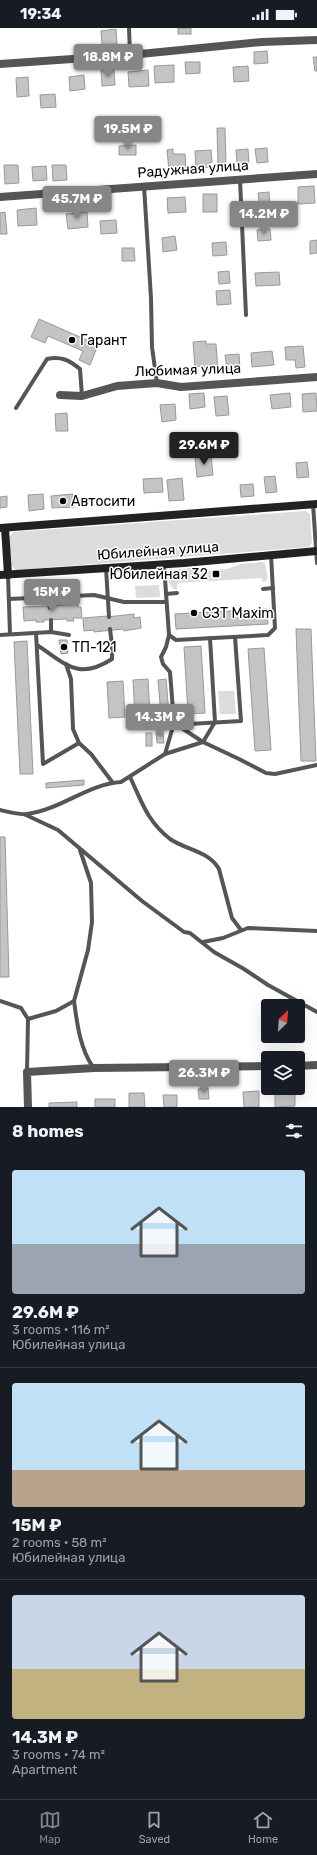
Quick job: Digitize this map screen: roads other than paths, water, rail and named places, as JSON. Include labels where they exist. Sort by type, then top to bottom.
[{"type":"main road","points":[[4,575],[2,528],[315,504]]},
{"type":"main road","name":"Юбилейная улица","points":[[4,575],[164,564],[317,551]]},
{"type":"street","points":[[0,64],[130,55],[246,43],[317,40]]},
{"type":"street","name":"Радужная улица","points":[[0,197],[317,174]]},
{"type":"street","name":"Любимая улица","points":[[60,395],[82,396],[117,386],[157,383],[181,387],[317,377]]},
{"type":"street","points":[[28,1107],[27,1072],[94,1068],[261,1066]]},
{"type":"street","points":[[305,1066],[317,1066]]},
{"type":"lane","points":[[128,28],[130,55]]},
{"type":"lane","points":[[240,179],[246,314]]},
{"type":"lane","points":[[144,186],[151,298],[152,347],[157,383]]},
{"type":"lane","points":[[16,408],[47,359],[58,357],[71,361],[80,369],[82,396]]},
{"type":"lane","points":[[315,504],[317,563]]},
{"type":"lane","points":[[169,635],[176,640],[268,635],[275,628],[271,555]]},
{"type":"lane","points":[[164,564],[169,635],[166,647],[161,657],[163,664],[170,672],[174,723],[165,754]]},
{"type":"lane","points":[[106,568],[109,617]]},
{"type":"lane","points":[[4,575],[9,599],[10,634]]},
{"type":"lane","points":[[263,589],[273,588]]},
{"type":"lane","points":[[166,594],[177,593]]},
{"type":"lane","points":[[9,599],[94,595],[124,602],[166,602]]},
{"type":"lane","points":[[50,597],[50,608]]},
{"type":"lane","points":[[51,620],[51,632]]},
{"type":"lane","points":[[37,645],[75,670],[85,671],[104,664],[112,659],[110,629]]},
{"type":"lane","points":[[0,635],[51,632],[69,635]]},
{"type":"lane","points":[[36,633],[43,764],[79,743]]},
{"type":"lane","points":[[174,723],[189,724],[241,721],[236,637]]},
{"type":"lane","points":[[26,815],[45,810],[86,792],[120,782],[165,754],[203,742],[215,722],[210,638]]},
{"type":"lane","points":[[66,664],[71,679],[73,729],[79,743],[92,754],[113,783]]},
{"type":"lane","points":[[174,723],[203,742],[266,773],[275,774],[317,765]]},
{"type":"lane","points":[[130,777],[141,798],[144,810],[152,822],[170,838],[181,845],[209,857],[215,862],[219,869],[232,918],[241,930]]},
{"type":"lane","points":[[0,810],[26,815],[58,830],[142,902],[184,932],[190,933],[214,952],[268,985],[317,1012]]},
{"type":"lane","points":[[80,849],[91,882],[92,922],[88,950],[74,1001],[78,1030],[89,1062],[94,1068]]},
{"type":"lane","points":[[203,942],[223,938],[248,928],[317,931]]},
{"type":"lane","points":[[0,1000],[21,1008],[28,1019],[27,1072]]},
{"type":"lane","points":[[28,1019],[56,1011],[74,1001]]},
{"type":"place","name":"Гарант","points":[[72,340]]},
{"type":"place","name":"Автосити","points":[[63,501]]},
{"type":"place","name":"Юбилейная 32","points":[[216,574]]},
{"type":"place","name":"СЗТ Maxim","points":[[194,613]]},
{"type":"place","name":"ТП-121","points":[[64,647]]}]
